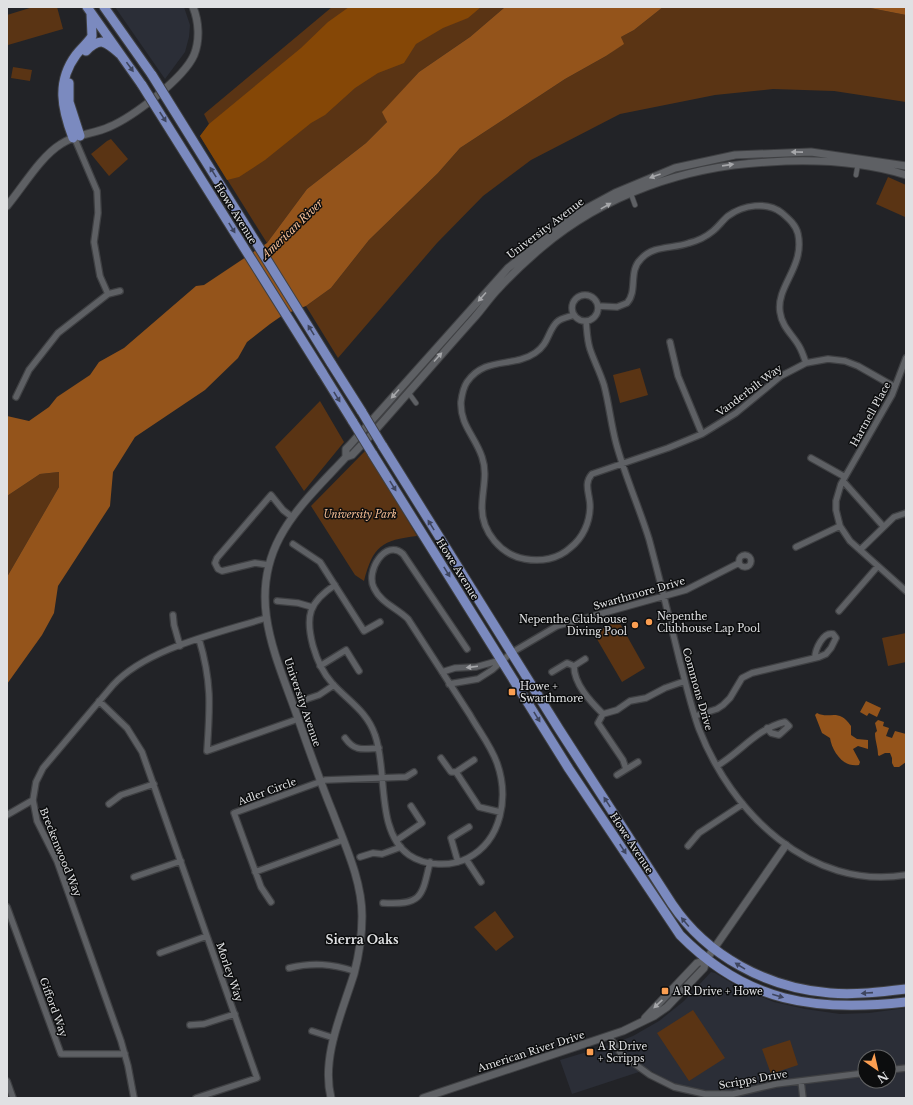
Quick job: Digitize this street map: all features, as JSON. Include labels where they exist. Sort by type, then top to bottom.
[{"type":"main road","name":"Howe Avenue","points":[[104,7],[152,75],[511,653],[679,915],[694,932],[714,949],[746,970],[764,977],[799,987],[830,993],[855,994],[906,989]]},
{"type":"main road","name":"Howe Avenue","points":[[89,10],[142,85],[569,769],[674,927],[706,960],[756,988],[799,1002],[847,1007],[906,1002]]},
{"type":"main road","points":[[76,137],[62,106],[64,84],[71,61],[92,36],[89,10]]},
{"type":"main road","points":[[76,137],[69,102],[69,83],[72,73],[83,55],[94,44],[101,41],[107,43],[120,54]]},
{"type":"street","points":[[7,206],[50,153],[60,144],[76,137],[107,128],[126,119],[158,95],[186,68],[194,53],[197,38],[197,21],[193,7]]},
{"type":"street","points":[[76,137],[97,191],[98,213],[94,242],[100,276],[108,294]]},
{"type":"street","name":"University Avenue","points":[[346,457],[346,449],[503,273],[567,222],[615,193],[675,168],[714,159],[741,155],[817,152],[906,166]]},
{"type":"street","name":"University Avenue","points":[[331,1098],[329,1070],[334,1038],[354,971],[361,934],[361,903],[357,880],[298,719],[272,644],[266,618],[265,589],[269,565],[280,538],[292,517],[346,457],[352,455],[499,288],[541,248],[576,222],[612,202],[672,177],[732,164],[809,160],[835,161],[858,164],[906,175]]},
{"type":"street","points":[[856,175],[858,164]]},
{"type":"street","points":[[631,194],[635,205]]},
{"type":"street","points":[[598,306],[617,307],[627,304],[633,293],[633,279],[636,265],[646,255],[658,249],[688,244],[702,238],[737,211],[756,205],[775,208],[792,222],[799,235],[796,264],[781,298],[779,310],[782,324],[800,347],[806,362]]},
{"type":"street","points":[[16,397],[29,370],[58,333],[108,294],[120,291]]},
{"type":"street","points":[[581,296],[590,296],[598,306],[595,316],[586,321],[579,320],[574,315],[572,306],[577,298],[581,296]]},
{"type":"street","name":"Vanderbilt Way","points":[[574,315],[557,322],[546,342],[537,352],[523,358],[487,366],[471,377],[463,388],[461,408],[462,419],[479,448],[484,464],[485,482],[482,508],[486,528],[497,544],[515,556],[538,560],[562,554],[576,542],[586,527],[590,506],[587,485],[590,476],[595,472],[668,448],[702,434],[736,413],[781,376],[806,362],[828,359],[845,361],[858,366],[895,387]]},
{"type":"street","name":"Commons Drive","points":[[586,321],[587,340],[604,385],[622,463],[644,523],[695,716],[705,743],[717,766],[743,804],[766,828],[786,845],[812,861],[844,872],[872,876],[906,875]]},
{"type":"street","points":[[670,342],[678,376],[702,434]]},
{"type":"street","name":"Hartnell Place","points":[[906,358],[895,387],[844,479],[836,501],[836,514],[840,526],[850,541],[906,591]]},
{"type":"street","points":[[408,392],[416,403]]},
{"type":"street","points":[[811,458],[844,479],[883,526]]},
{"type":"street","points":[[269,565],[255,563],[222,572],[218,570],[215,563],[217,558],[271,495],[283,510],[292,517]]},
{"type":"street","points":[[860,550],[883,526],[894,517],[906,513]]},
{"type":"street","points":[[796,547],[840,526]]},
{"type":"street","points":[[293,544],[320,562],[364,631],[380,622]]},
{"type":"street","points":[[335,585],[318,597],[312,607],[309,628],[320,666],[334,685],[362,712],[374,731],[379,748],[387,818],[397,840],[401,847],[410,855],[430,862],[446,864],[458,862],[480,850],[487,843],[496,827],[500,812],[502,792],[497,762],[489,746],[408,619],[402,613],[390,606],[374,589],[371,580],[372,569],[384,553],[398,550],[402,554],[467,650]]},
{"type":"street","name":"Swarthmore Drive","points":[[449,684],[478,679],[492,670],[511,653],[541,634],[563,624],[698,585],[739,563]]},
{"type":"street","points":[[839,611],[878,566]]},
{"type":"street","points":[[278,601],[298,602],[312,607]]},
{"type":"street","points":[[173,615],[174,625],[180,646]]},
{"type":"street","name":"Breckenwood Way","points":[[134,1098],[125,1054],[57,861],[37,821],[33,800],[36,782],[43,768],[117,680],[138,664],[199,639],[266,618]]},
{"type":"street","points":[[199,639],[206,661],[210,684],[208,751],[298,719]]},
{"type":"street","points":[[320,666],[346,650],[359,671]]},
{"type":"street","points":[[695,716],[717,709],[730,698],[742,678],[752,673],[815,658]]},
{"type":"street","points":[[574,666],[584,659]]},
{"type":"street","points":[[442,672],[455,668],[476,667],[502,660]]},
{"type":"street","points":[[552,672],[567,663],[574,666]]},
{"type":"street","points":[[574,666],[574,675],[591,702],[602,714]]},
{"type":"street","points":[[602,714],[617,710],[630,701],[646,698],[667,687],[685,681]]},
{"type":"street","points":[[304,700],[319,694],[334,685]]},
{"type":"street","name":"Morley Way","points":[[99,701],[132,733],[142,752],[258,1078],[196,1098]]},
{"type":"street","points":[[602,714],[598,723],[623,760],[626,769]]},
{"type":"street","points":[[717,766],[742,748],[756,734],[767,728]]},
{"type":"street","points":[[345,738],[351,746],[355,748],[379,748]]},
{"type":"street","points":[[441,758],[451,772],[456,772],[474,760]]},
{"type":"street","points":[[617,775],[638,762]]},
{"type":"street","points":[[320,782],[334,779],[406,777],[414,772]]},
{"type":"street","points":[[456,772],[479,807],[500,812]]},
{"type":"street","name":"Adler Circle","points":[[271,902],[264,894],[234,813],[320,782]]},
{"type":"street","points":[[109,804],[121,795],[154,784]]},
{"type":"street","points":[[7,815],[33,800]]},
{"type":"street","points":[[688,846],[699,833],[743,804]]},
{"type":"street","points":[[397,840],[422,823],[411,806]]},
{"type":"street","points":[[458,862],[451,838],[469,828]]},
{"type":"street","points":[[255,872],[343,840]]},
{"type":"street","name":"American River Drive","points":[[423,1098],[609,1036],[644,1019],[654,1016],[667,1008],[685,991],[704,968],[706,960],[786,845]]},
{"type":"street","points":[[360,857],[373,853],[382,854],[401,847]]},
{"type":"street","points":[[466,859],[481,882]]},
{"type":"street","points":[[134,877],[181,861]]},
{"type":"street","points":[[384,903],[405,904],[415,899],[424,887],[430,862]]},
{"type":"street","name":"Gifford Way","points":[[7,907],[61,1054],[125,1054]]},
{"type":"street","name":"Morley Way","points":[[160,953],[207,936]]},
{"type":"street","points":[[289,968],[308,964],[322,964],[336,965],[354,971]]},
{"type":"street","name":"Morley Way","points":[[190,1025],[204,1024],[235,1014]]},
{"type":"street","points":[[312,1031],[334,1038]]},
{"type":"street","name":"Scripps Drive","points":[[609,1036],[621,1054],[631,1063],[663,1082],[693,1093],[717,1095],[733,1094],[776,1084],[857,1074]]},
{"type":"street","points":[[7,1081],[13,1098]]},
{"type":"street","name":"Scripps Drive","points":[[801,1081],[803,1098]]},
{"type":"shaded area","points":[[115,7],[184,7],[190,25],[189,37],[185,52],[165,79]]},
{"type":"shaded area","points":[[349,7],[481,7],[468,18],[443,28],[416,44],[404,63],[378,73],[355,88],[325,115],[311,123],[265,160],[239,177],[227,180],[200,136],[209,124],[301,48],[328,22]]},
{"type":"shaded area","points":[[711,972],[742,989],[774,1002],[805,1009],[840,1014],[869,1013],[906,1008],[906,1098],[728,1098],[724,1092],[703,1091],[684,1087],[668,1081],[648,1069],[572,1094],[560,1060],[607,1046],[633,1036],[659,1021],[684,1001]]},
{"type":"green space","points":[[33,7],[57,7],[63,29],[8,45],[7,15]]},
{"type":"green space","points":[[332,7],[505,7],[470,37],[419,72],[383,112],[387,122],[366,143],[307,189],[267,243],[200,136],[209,124],[204,114]]},
{"type":"green space","points":[[663,7],[865,7],[906,15],[906,102],[834,91],[773,89],[715,95],[620,114],[531,160],[483,196],[437,243],[338,358],[306,306],[331,288],[369,240],[438,173],[460,148],[565,79],[606,56],[623,44],[621,37],[634,30]]},
{"type":"green space","points":[[13,67],[32,70],[30,81],[11,78]]},
{"type":"green space","points":[[111,139],[128,159],[109,176],[91,154]]},
{"type":"green space","points":[[888,177],[906,185],[905,217],[876,204]]},
{"type":"green space","points":[[640,368],[648,395],[620,403],[613,375]]},
{"type":"green space","points":[[320,401],[344,442],[304,491],[275,447]]},
{"type":"green space","name":"University Park","points":[[366,450],[417,536],[387,543],[375,552],[367,569],[364,581],[355,575],[311,506]]},
{"type":"green space","points":[[59,472],[59,487],[7,577],[7,496],[40,474]]},
{"type":"green space","points":[[618,620],[645,668],[622,682],[594,634]]},
{"type":"green space","points":[[906,633],[906,662],[888,666],[882,638]]},
{"type":"green space","points":[[495,911],[514,937],[496,951],[474,927]]},
{"type":"green space","points":[[693,1010],[725,1058],[689,1081],[657,1033]]},
{"type":"green space","points":[[790,1040],[798,1065],[771,1074],[762,1049]]},
{"type":"water","name":"American River","points":[[505,7],[663,7],[634,30],[621,37],[624,44],[565,79],[460,148],[438,173],[369,240],[331,288],[306,306],[283,315],[270,324],[247,342],[238,358],[205,390],[135,437],[113,472],[110,506],[58,586],[54,613],[42,635],[7,684],[7,577],[59,487],[59,472],[40,474],[7,496],[7,416],[29,421],[49,407],[57,397],[90,375],[99,362],[124,348],[196,286],[204,285],[267,243],[307,189],[366,143],[387,122],[382,112],[419,72],[470,37]]},
{"type":"water","points":[[865,7],[906,7],[906,15]]},
{"type":"water","points":[[866,701],[881,708],[877,717],[869,713],[867,716],[860,712]]},
{"type":"water","points":[[817,713],[822,715],[838,715],[842,717],[851,726],[851,735],[857,739],[868,740],[868,749],[858,746],[853,749],[860,762],[859,765],[848,764],[839,758],[833,748],[830,738],[822,733],[815,715]]},
{"type":"water","points":[[878,720],[884,722],[883,726],[889,728],[886,736],[892,738],[895,731],[906,734],[906,762],[899,767],[894,767],[890,753],[878,755],[875,739],[875,733],[877,731],[875,723]]},
{"type":"place","name":"Nepenthe Clubhouse Lap Pool","points":[[649,622]]},
{"type":"place","name":"Nepenthe Clubhouse Diving Pool","points":[[635,625]]},
{"type":"place","name":"Howe + Swarthmore","points":[[512,692]]},
{"type":"place","name":"A R Drive + Howe","points":[[665,991]]},
{"type":"place","name":"A R Drive + Scripps","points":[[590,1052]]},
{"type":"district","name":"Sierra Oaks","points":[[362,940]]}]
